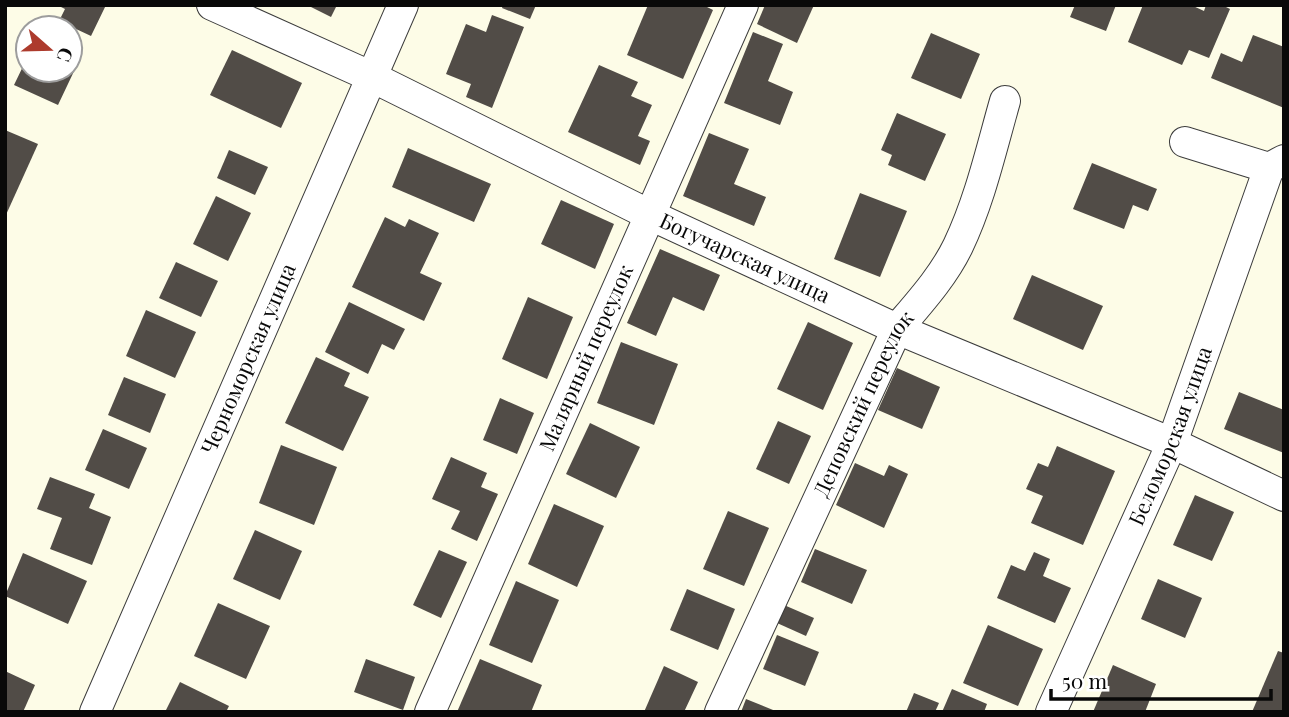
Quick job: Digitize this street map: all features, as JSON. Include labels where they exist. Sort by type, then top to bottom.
[{"type":"street","name":"Богучарская улица","points":[[212,5],[370,76],[648,214],[897,329],[1172,443],[1284,496]]},
{"type":"street","name":"Черноморская улица","points":[[95,712],[403,5]]},
{"type":"street","name":"Малярный переулок","points":[[430,712],[648,214],[743,5]]},
{"type":"street","name":"Деповский переулок","points":[[720,712],[897,329],[935,283],[958,247],[980,193],[1004,101]]},
{"type":"street","points":[[1185,142],[1277,164]]},
{"type":"street","name":"Беломорская улица","points":[[1051,712],[1172,443],[1277,164]]},
{"type":"building","points":[[57,5],[106,5],[91,36],[84,33],[84,14],[62,14],[65,9]]},
{"type":"building","points":[[307,5],[337,5],[331,17]]},
{"type":"building","points":[[503,5],[536,5],[530,19],[502,8]]},
{"type":"building","points":[[648,5],[703,5],[713,10],[683,79],[627,55]]},
{"type":"building","points":[[765,5],[814,5],[797,43],[757,24]]},
{"type":"building","points":[[1075,5],[1116,5],[1106,31],[1070,17]]},
{"type":"building","points":[[1143,5],[1191,5],[1204,11],[1206,5],[1222,5],[1230,9],[1209,58],[1189,50],[1182,65],[1128,42]]},
{"type":"building","points":[[492,15],[524,27],[492,108],[466,97],[471,84],[446,74],[466,24],[486,32]]},
{"type":"building","points":[[753,32],[783,44],[768,81],[793,92],[780,125],[724,103]]},
{"type":"building","points":[[931,33],[980,54],[961,99],[911,78]]},
{"type":"building","points":[[1253,35],[1284,47],[1284,108],[1211,78],[1221,53],[1242,62]]},
{"type":"building","points":[[232,50],[302,83],[281,128],[210,95]]},
{"type":"building","points":[[599,65],[638,82],[631,96],[652,105],[638,136],[650,141],[640,165],[568,132]]},
{"type":"building","points":[[14,84],[68,84],[58,105]]},
{"type":"building","points":[[897,113],[946,134],[925,181],[888,165],[892,155],[881,150]]},
{"type":"building","points":[[5,130],[38,144],[5,217]]},
{"type":"building","points":[[709,133],[749,149],[734,184],[766,197],[754,226],[683,196]]},
{"type":"building","points":[[408,148],[491,184],[474,222],[392,187]]},
{"type":"building","points":[[229,150],[268,167],[255,195],[217,178]]},
{"type":"building","points":[[1092,163],[1157,189],[1148,211],[1133,205],[1124,229],[1073,209]]},
{"type":"building","points":[[860,193],[907,211],[880,277],[834,259]]},
{"type":"building","points":[[216,196],[251,213],[228,261],[193,244]]},
{"type":"building","points":[[561,200],[614,224],[595,269],[541,244]]},
{"type":"building","points":[[385,217],[405,227],[409,219],[439,233],[420,273],[442,283],[424,321],[352,287]]},
{"type":"building","points":[[660,249],[720,275],[704,311],[673,297],[656,336],[627,323]]},
{"type":"building","points":[[176,262],[218,281],[201,317],[159,298]]},
{"type":"building","points":[[1032,275],[1103,306],[1083,350],[1013,319]]},
{"type":"building","points":[[528,297],[573,317],[547,379],[502,359]]},
{"type":"building","points":[[349,302],[405,329],[394,350],[382,344],[368,374],[325,352]]},
{"type":"building","points":[[146,310],[196,332],[175,378],[126,356]]},
{"type":"building","points":[[808,322],[853,343],[823,410],[777,389]]},
{"type":"building","points":[[621,342],[678,364],[654,425],[597,403]]},
{"type":"building","points":[[316,357],[350,373],[344,386],[369,397],[343,451],[285,423]]},
{"type":"building","points":[[897,368],[940,387],[922,429],[878,410]]},
{"type":"building","points":[[124,377],[166,394],[150,433],[108,415]]},
{"type":"building","points":[[1239,392],[1284,410],[1284,453],[1224,429]]},
{"type":"building","points":[[500,398],[534,413],[517,454],[483,440]]},
{"type":"building","points":[[778,421],[811,436],[789,484],[756,469]]},
{"type":"building","points":[[590,423],[640,447],[616,498],[566,474]]},
{"type":"building","points":[[103,429],[147,448],[129,489],[85,470]]},
{"type":"building","points":[[281,445],[337,467],[314,525],[259,503]]},
{"type":"building","points":[[1057,446],[1115,471],[1083,545],[1031,523],[1043,496],[1026,489],[1038,463],[1048,467]]},
{"type":"building","points":[[451,457],[487,473],[481,487],[498,494],[477,541],[451,529],[460,511],[432,499]]},
{"type":"building","points":[[855,463],[884,476],[889,465],[908,474],[884,528],[836,505]]},
{"type":"building","points":[[50,477],[95,494],[89,508],[111,517],[92,565],[50,549],[62,518],[37,509]]},
{"type":"building","points":[[1195,495],[1234,512],[1212,561],[1173,545]]},
{"type":"building","points":[[554,504],[604,526],[577,587],[528,564]]},
{"type":"building","points":[[728,511],[769,528],[744,586],[703,569]]},
{"type":"building","points":[[255,530],[302,551],[280,600],[233,579]]},
{"type":"building","points":[[815,549],[867,570],[852,604],[801,582]]},
{"type":"building","points":[[439,550],[467,562],[441,618],[413,605]]},
{"type":"building","points":[[1034,552],[1050,559],[1043,576],[1071,588],[1055,623],[997,598],[1011,565],[1025,571]]},
{"type":"building","points":[[23,553],[87,581],[68,624],[5,596]]},
{"type":"building","points":[[1158,579],[1202,598],[1185,638],[1141,619]]},
{"type":"building","points":[[516,581],[559,600],[532,663],[489,645]]},
{"type":"building","points":[[687,589],[735,609],[718,650],[670,630]]},
{"type":"building","points":[[218,603],[270,626],[246,679],[194,656]]},
{"type":"building","points":[[784,605],[814,618],[806,636],[777,623]]},
{"type":"building","points":[[988,625],[1043,649],[1018,706],[963,683]]},
{"type":"building","points":[[777,635],[819,652],[805,686],[763,669]]},
{"type":"building","points":[[1278,651],[1284,653],[1284,712],[1252,712]]},
{"type":"building","points":[[366,659],[415,677],[403,710],[354,692]]},
{"type":"building","points":[[480,659],[542,685],[531,712],[457,712]]},
{"type":"building","points":[[1113,665],[1156,684],[1145,712],[1093,712]]},
{"type":"building","points":[[664,666],[698,682],[684,712],[644,712]]},
{"type":"building","points":[[5,671],[35,685],[23,712],[5,712]]},
{"type":"building","points":[[180,682],[229,706],[226,712],[166,710]]},
{"type":"building","points":[[952,689],[987,704],[984,712],[942,712]]},
{"type":"building","points":[[914,693],[939,703],[935,712],[906,712]]},
{"type":"building","points":[[746,699],[778,712],[741,712]]}]
